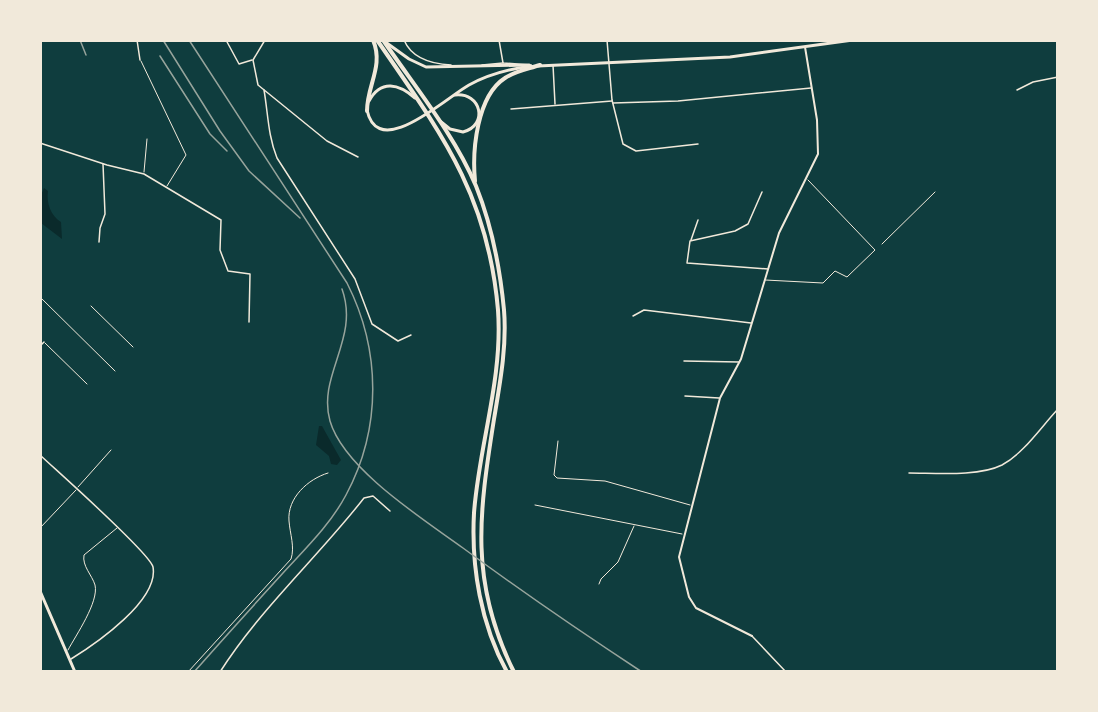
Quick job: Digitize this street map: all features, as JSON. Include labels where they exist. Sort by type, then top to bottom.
[{"type":"highway","points":[[375,40],[419,101],[471,189],[493,270],[498,353],[474,511],[473,541],[482,604],[507,672]]},
{"type":"highway","points":[[367,111],[367,101],[378,65],[375,40]]},
{"type":"highway","points":[[384,40],[437,118],[475,185],[494,246],[504,312],[503,367],[480,514],[479,545],[491,615],[514,672]]},
{"type":"highway","points":[[475,185],[476,146],[488,97],[504,78],[540,65]]},
{"type":"main road","points":[[384,40],[409,59],[426,67],[730,57],[853,40]]},
{"type":"main road","points":[[419,101],[397,86],[384,86],[374,93],[367,111],[373,122],[386,130],[401,129],[453,95],[492,74],[540,65]]},
{"type":"main road","points":[[437,118],[457,131],[468,131],[474,127],[480,115],[476,101],[462,94],[453,95]]},
{"type":"main road","points":[[40,591],[75,672]]},
{"type":"street","points":[[137,40],[140,60]]},
{"type":"street","points":[[226,40],[239,64],[253,60]]},
{"type":"street","points":[[265,40],[253,60],[256,81],[327,141],[358,157]]},
{"type":"street","points":[[404,40],[411,52],[442,64],[527,63],[531,65]]},
{"type":"street","points":[[499,40],[503,63]]},
{"type":"street","points":[[607,40],[613,102],[622,144],[636,150],[698,144]]},
{"type":"street","points":[[786,672],[752,636],[699,611],[693,605],[679,561],[720,398],[740,362],[785,219],[807,179],[819,148],[805,40]]},
{"type":"street","points":[[553,64],[555,104]]},
{"type":"street","points":[[1017,90],[1033,82],[1058,77]]},
{"type":"street","points":[[511,109],[555,104],[678,101],[812,88]]},
{"type":"street","points":[[264,90],[269,116],[270,142],[277,158],[355,279],[372,324],[398,341],[411,335]]},
{"type":"street","points":[[40,143],[103,164],[144,174],[221,220],[220,250],[228,271],[250,274],[249,322]]},
{"type":"street","points":[[99,242],[98,233],[105,214],[103,164]]},
{"type":"street","points":[[690,241],[735,231],[748,224],[762,192]]},
{"type":"street","points":[[698,220],[690,241],[687,263],[768,269]]},
{"type":"street","points":[[633,316],[644,310],[752,323]]},
{"type":"street","points":[[40,346],[44,342]]},
{"type":"street","points":[[684,361],[740,362]]},
{"type":"street","points":[[685,396],[720,398]]},
{"type":"street","points":[[909,472],[958,473],[997,467],[1018,452],[1058,409]]},
{"type":"street","points":[[40,454],[76,489],[82,490],[117,528],[146,554],[153,566],[150,590],[117,626],[102,639],[71,659]]},
{"type":"street","points":[[220,672],[239,643],[320,552],[364,498],[373,496],[390,511]]},
{"type":"lane","points":[[140,60],[186,155],[166,188]]},
{"type":"lane","points":[[144,174],[147,139]]},
{"type":"lane","points":[[765,280],[823,283],[835,271],[847,277],[875,249],[807,179]]},
{"type":"lane","points":[[882,244],[935,192]]},
{"type":"lane","points":[[40,297],[116,370]]},
{"type":"lane","points":[[91,306],[133,347]]},
{"type":"lane","points":[[40,339],[87,384]]},
{"type":"lane","points":[[558,441],[554,475],[557,478],[605,482],[692,506]]},
{"type":"lane","points":[[40,528],[111,450]]},
{"type":"lane","points":[[188,672],[291,559],[289,516],[296,498],[309,481],[328,473]]},
{"type":"lane","points":[[535,505],[684,534]]},
{"type":"lane","points":[[599,584],[618,562],[634,524]]},
{"type":"lane","points":[[67,651],[94,598],[95,586],[84,562],[84,555],[117,528]]},
{"type":"water","points":[[44,188],[48,191],[52,213],[61,222],[62,239],[41,223],[41,195]]},
{"type":"water","points":[[319,426],[322,426],[341,460],[337,465],[331,464],[329,456],[316,445]]},
{"type":"railway","points":[[80,40],[86,55]]},
{"type":"railway","points":[[163,40],[220,131],[249,171],[300,218]]},
{"type":"railway","points":[[189,40],[347,283],[366,335],[373,389],[366,443],[358,469],[340,506],[317,536],[194,672]]},
{"type":"railway","points":[[160,56],[210,134],[227,151]]},
{"type":"railway","points":[[342,289],[346,307],[346,324],[329,388],[328,404],[330,421],[338,439],[351,457],[368,475],[407,508],[529,596],[642,672]]}]
